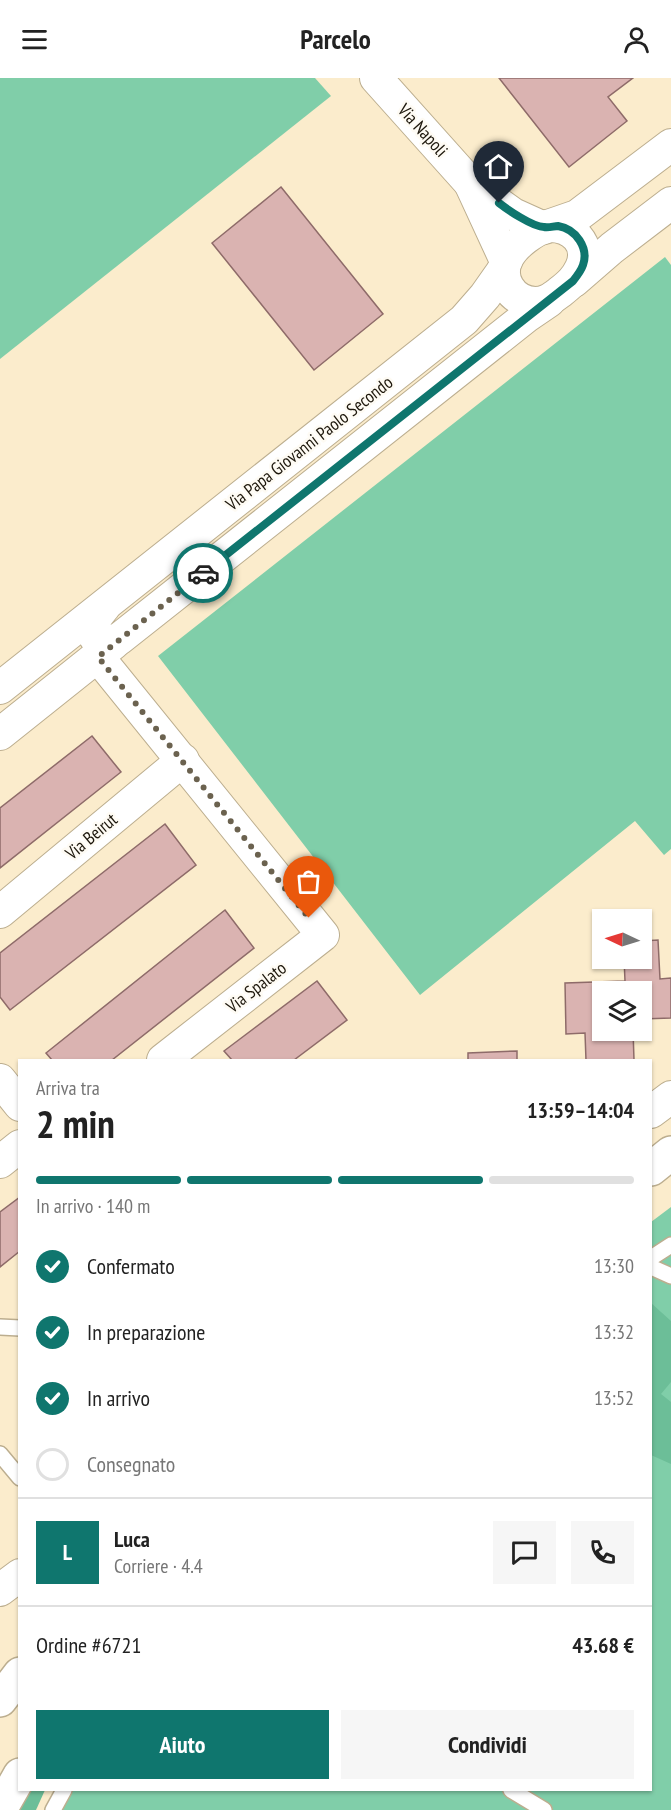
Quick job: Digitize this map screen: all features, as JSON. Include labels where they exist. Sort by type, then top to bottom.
[{"type":"main road","points":[[652,1168],[671,1153]]},
{"type":"main road","points":[[0,1677],[18,1667]]},
{"type":"main road","points":[[0,1700],[18,1677]]},
{"type":"main road","points":[[0,1810],[18,1778]]},
{"type":"street","name":"Via Napoli","points":[[376,78],[470,183],[513,214],[546,227]]},
{"type":"street","name":"Via Papa Giovanni Paolo Secondo","points":[[0,688],[464,320],[485,296],[514,249],[546,227],[577,216],[671,145]]},
{"type":"street","name":"Via Napoli","points":[[470,183],[505,265]]},
{"type":"street","name":"Via Papa Giovanni Paolo Secondo","points":[[2,733],[671,203]]},
{"type":"street","name":"Via Napoli","points":[[485,296],[489,259],[488,222]]},
{"type":"street","name":"Via Papa Giovanni Paolo Secondo","points":[[546,227],[567,228],[581,243],[583,266],[573,281]]},
{"type":"street","points":[[505,265],[507,286],[518,298],[534,303],[549,301]]},
{"type":"street","name":"Via Papa Giovanni Paolo Secondo","points":[[104,607],[93,621],[92,633],[101,642],[110,642],[108,648]]},
{"type":"street","name":"Via Spalato","points":[[108,648],[183,760],[323,935],[164,1059]]},
{"type":"street","name":"Via Papa Giovanni Paolo Secondo","points":[[0,688],[13,689],[20,705],[14,719],[2,733]]},
{"type":"street","name":"Via Beirut","points":[[0,912],[183,760]]},
{"type":"street","points":[[0,1080],[18,1102]]},
{"type":"street","points":[[652,1111],[671,1097]]},
{"type":"street","points":[[0,1162],[18,1148]]},
{"type":"street","points":[[0,1590],[18,1576]]},
{"type":"lane","points":[[652,1180],[671,1172]]},
{"type":"lane","points":[[652,1257],[671,1245]]},
{"type":"lane","points":[[652,1267],[671,1276]]},
{"type":"lane","points":[[0,1327],[18,1328]]},
{"type":"lane","points":[[0,1454],[18,1476]]},
{"type":"lane","points":[[53,1810],[63,1791]]},
{"type":"lane","points":[[513,1791],[544,1810]]},
{"type":"green space","points":[[0,78],[315,78],[331,96],[0,359]]},
{"type":"green space","points":[[665,257],[671,265],[671,849],[664,855],[635,821],[420,995],[158,656]]},
{"type":"green space","points":[[671,1207],[671,1810],[57,1810],[68,1791],[652,1791],[652,1221]]},
{"type":"green space","points":[[652,1304],[671,1321],[671,1382],[661,1394],[671,1402],[671,1464],[652,1455]]},
{"type":"green space","points":[[19,1791],[45,1791],[36,1810],[7,1810]]},
{"type":"building","points":[[499,78],[633,78],[608,97],[627,121],[569,167]]},
{"type":"building","points":[[281,187],[383,314],[314,370],[212,243]]},
{"type":"building","points":[[92,736],[121,772],[0,868],[0,808]]},
{"type":"building","points":[[165,824],[196,865],[10,1010],[0,997],[0,953]]},
{"type":"building","points":[[225,910],[254,948],[113,1059],[51,1059],[46,1053]]},
{"type":"building","points":[[652,940],[658,940],[660,979],[671,978],[671,1018],[652,1019],[652,981],[625,981],[624,969],[652,969]]},
{"type":"building","points":[[317,981],[347,1020],[295,1059],[231,1059],[224,1051]]},
{"type":"building","points":[[592,982],[592,1041],[633,1041],[634,1059],[586,1059],[585,1033],[566,1034],[565,983]]},
{"type":"building","points":[[517,1051],[517,1059],[468,1059],[468,1053]]},
{"type":"building","points":[[18,1198],[18,1253],[0,1267],[0,1212]]},
{"type":"way so far","points":[[203,573],[98,657],[309,918]]},
{"type":"route","points":[[203,573],[573,281],[583,266],[584,259],[584,250],[575,234],[567,228],[558,226],[544,228],[513,214],[499,203]]}]
